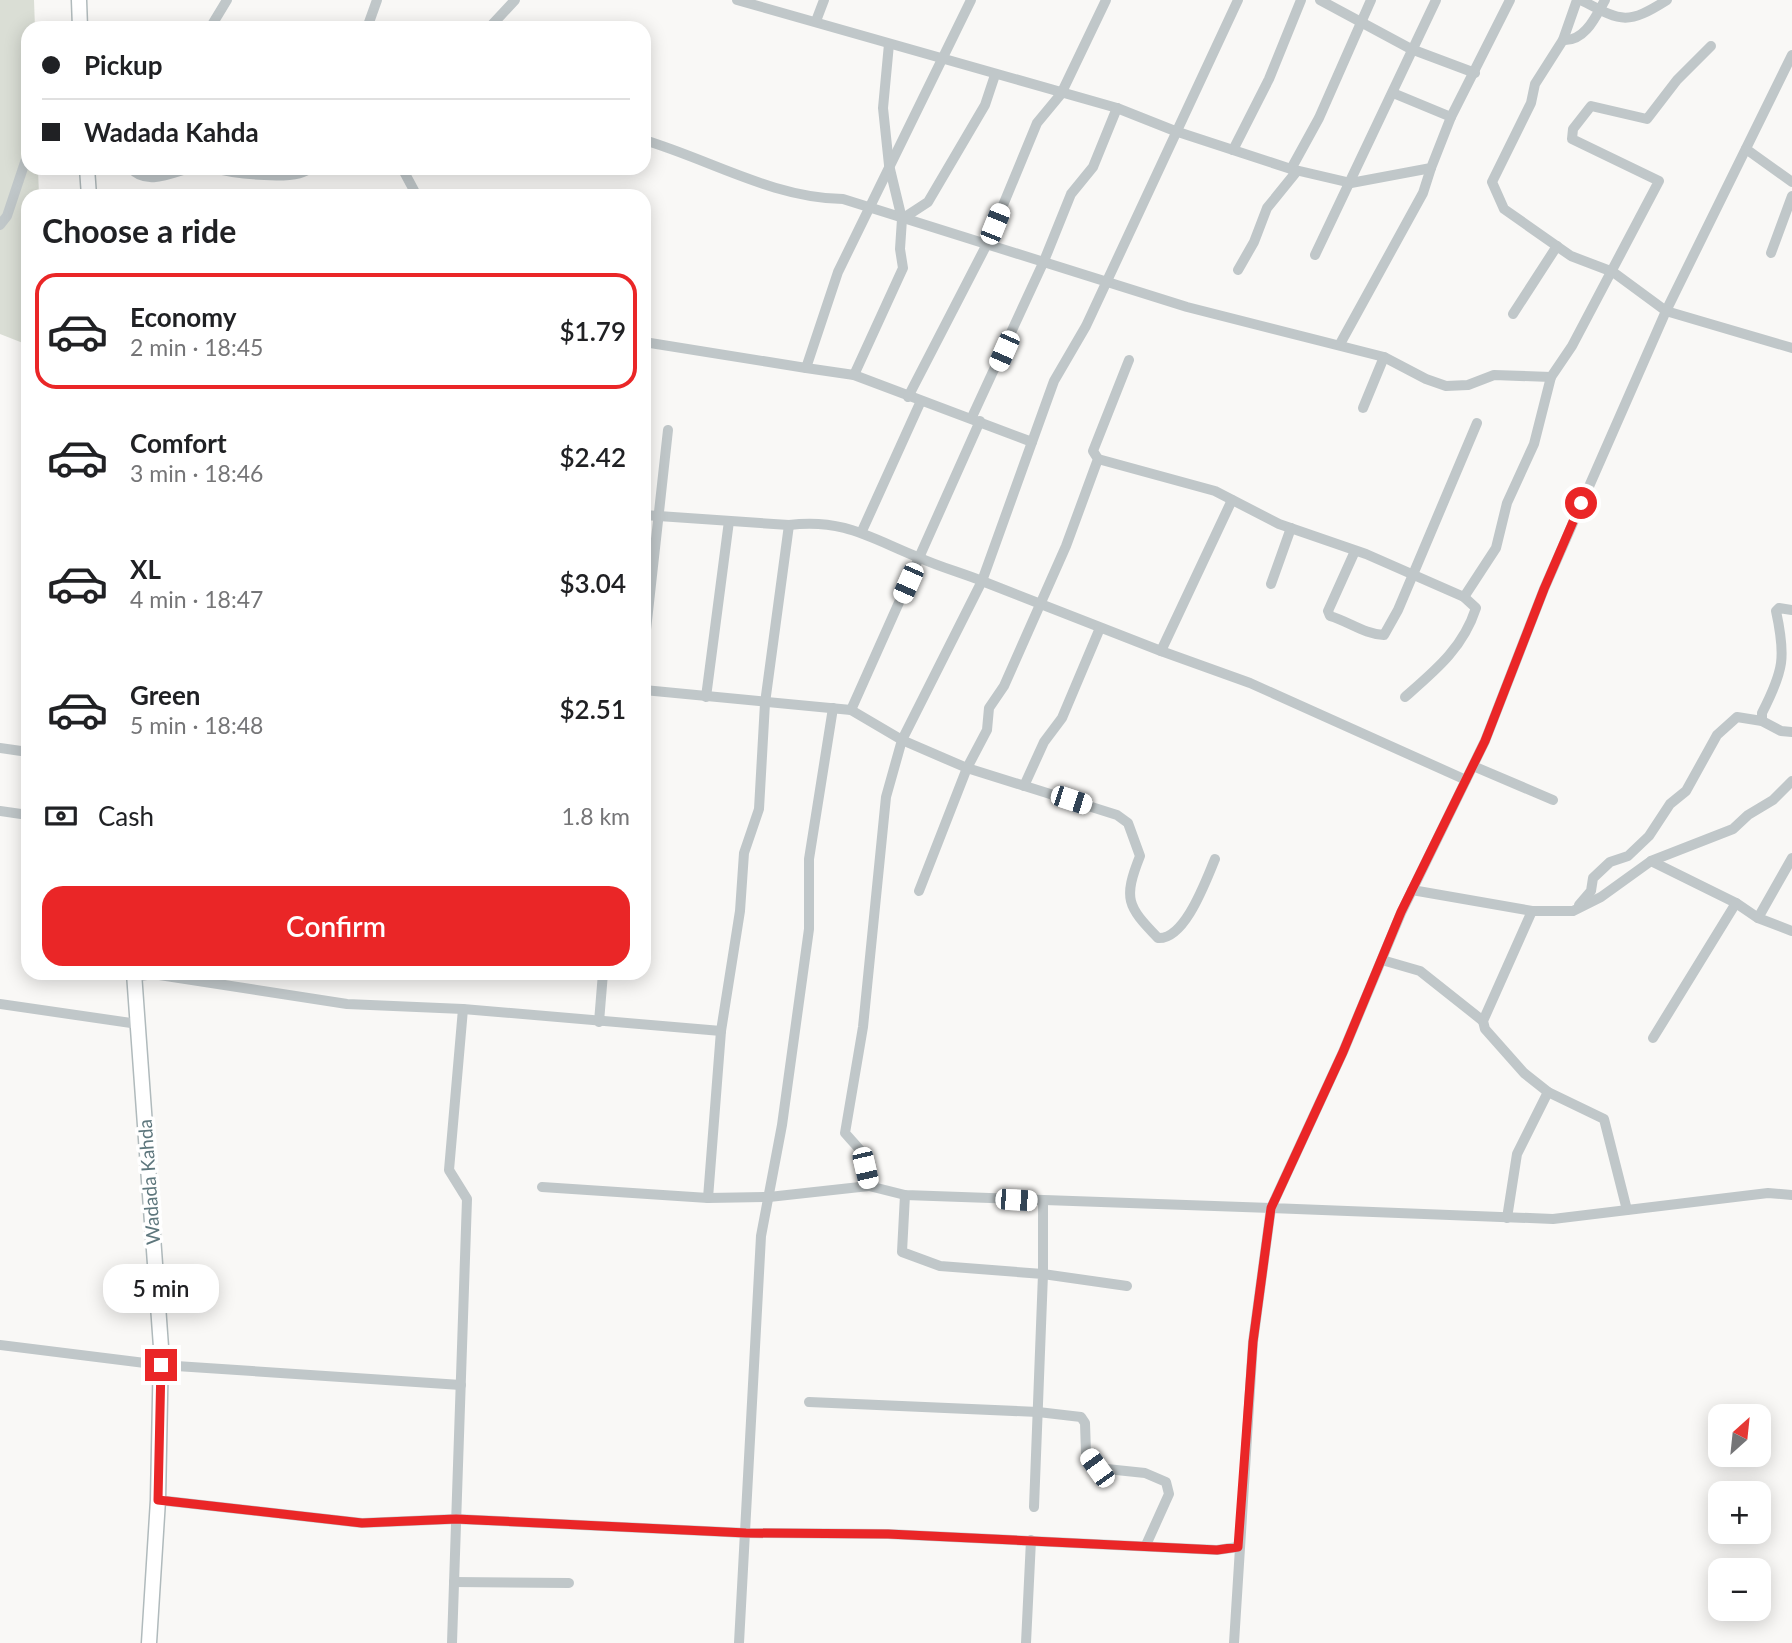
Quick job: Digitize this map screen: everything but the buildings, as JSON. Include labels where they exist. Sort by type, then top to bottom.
[{"type":"main road","points":[[79,0],[80,21]]},
{"type":"main road","name":"Wadada Kahda","points":[[134,980],[161,1365],[158,1500],[149,1643]]},
{"type":"street","points":[[214,21],[227,0]]},
{"type":"street","points":[[370,21],[377,0]]},
{"type":"street","points":[[496,21],[515,0]]},
{"type":"street","points":[[737,0],[761,4],[941,60],[1117,108],[1175,131],[1294,170],[1351,183],[1431,168]]},
{"type":"street","points":[[816,21],[824,0]]},
{"type":"street","points":[[806,368],[838,272],[872,208],[889,165],[971,0]]},
{"type":"street","points":[[908,397],[987,244],[1037,122],[1061,94],[1106,0]]},
{"type":"street","points":[[869,1186],[861,1151],[845,1133],[863,1027],[886,797],[902,740],[982,580],[1054,382],[1086,326],[1238,0]]},
{"type":"street","points":[[1233,150],[1269,79],[1301,0]]},
{"type":"street","points":[[1320,0],[1364,21],[1411,49],[1475,73]]},
{"type":"street","points":[[1238,270],[1254,242],[1267,208],[1294,170],[1364,21],[1371,0]]},
{"type":"street","points":[[1315,255],[1436,0]]},
{"type":"street","points":[[1340,344],[1423,193],[1451,117],[1510,0]]},
{"type":"street","points":[[1667,0],[1634,17],[1611,17],[1579,0],[1563,40],[1535,84],[1531,103],[1492,182],[1504,209],[1571,256],[1613,272],[1666,312],[1761,336],[1792,348]]},
{"type":"street","points":[[1563,40],[1571,41],[1581,35],[1605,0]]},
{"type":"street","points":[[854,375],[903,268],[900,250],[902,219],[889,165],[883,108],[889,44]]},
{"type":"street","points":[[1464,597],[1496,548],[1507,503],[1534,444],[1551,377],[1572,346],[1613,272],[1659,181],[1572,139],[1573,129],[1591,106],[1647,119],[1677,80],[1711,46]]},
{"type":"street","points":[[1234,1643],[1253,1342],[1271,1208],[1343,1052],[1412,890],[1485,741],[1544,589],[1666,312],[1792,55]]},
{"type":"street","points":[[902,219],[928,202],[985,105],[995,75]]},
{"type":"street","points":[[1392,93],[1451,117]]},
{"type":"street","points":[[851,710],[919,558],[1071,194],[1093,167],[1117,108]]},
{"type":"street","points":[[651,142],[684,152],[781,192],[814,199],[843,199],[1187,307],[1384,357],[1446,386],[1468,385],[1494,375],[1551,377]]},
{"type":"street","points":[[1746,149],[1792,182]]},
{"type":"street","points":[[0,225],[7,216],[21,174]]},
{"type":"street","points":[[141,175],[150,178],[162,175]]},
{"type":"street","points":[[251,175],[299,175]]},
{"type":"street","points":[[1771,253],[1792,196]]},
{"type":"street","points":[[1513,314],[1557,246]]},
{"type":"street","points":[[651,343],[854,375],[920,403],[976,419],[1032,442]]},
{"type":"street","points":[[1363,408],[1384,357]]},
{"type":"street","points":[[1129,360],[1093,451],[1098,459],[1215,491],[1291,528],[1355,551],[1464,597],[1476,608],[1469,631],[1444,664],[1405,697]]},
{"type":"street","points":[[862,531],[920,403]]},
{"type":"street","points":[[1355,551],[1328,611],[1330,616],[1353,623],[1367,634],[1384,635],[1413,575],[1477,423]]},
{"type":"street","points":[[651,594],[668,430]]},
{"type":"street","points":[[919,891],[967,768],[987,730],[989,708],[1004,685],[1038,603],[1066,546],[1098,459]]},
{"type":"street","points":[[1161,652],[1232,500]]},
{"type":"street","points":[[651,515],[789,525],[810,522],[862,531],[919,558],[982,580],[1161,652],[1250,683],[1466,780]]},
{"type":"street","points":[[706,697],[729,521]]},
{"type":"street","points":[[708,1198],[721,1031],[740,911],[744,853],[759,809],[765,703],[789,525]]},
{"type":"street","points":[[1271,584],[1291,528]]},
{"type":"street","points":[[1762,721],[1762,713],[1785,659],[1782,628],[1776,611],[1779,608],[1792,610]]},
{"type":"street","points":[[1024,786],[1044,742],[1062,718],[1100,628]]},
{"type":"street","points":[[651,691],[851,710],[902,740],[967,768],[1117,815],[1128,823],[1140,856],[1129,883],[1132,911],[1158,939],[1166,939],[1172,934],[1198,902],[1215,859]]},
{"type":"street","points":[[739,1643],[761,1236],[809,929],[809,859],[832,708]]},
{"type":"street","points":[[1573,911],[1591,891],[1593,878],[1610,862],[1628,856],[1649,836],[1670,804],[1686,791],[1717,735],[1737,717],[1762,721],[1781,731],[1792,732]]},
{"type":"street","points":[[0,748],[21,751]]},
{"type":"street","points":[[1473,766],[1553,800]]},
{"type":"street","points":[[1412,890],[1532,911],[1573,911],[1601,897],[1651,861],[1733,829],[1748,814],[1773,800],[1792,781]]},
{"type":"street","points":[[0,811],[21,814]]},
{"type":"street","points":[[1758,918],[1792,858]]},
{"type":"street","points":[[1651,861],[1736,903],[1758,918],[1792,931]]},
{"type":"street","points":[[1653,1038],[1736,903]]},
{"type":"street","points":[[1483,1021],[1532,911]]},
{"type":"street","points":[[1381,960],[1420,971],[1483,1021],[1485,1029],[1524,1073],[1548,1092],[1604,1119],[1627,1210]]},
{"type":"street","points":[[192,980],[347,1004],[463,1009],[721,1031]]},
{"type":"street","points":[[599,1022],[602,980]]},
{"type":"street","points":[[0,1004],[138,1024]]},
{"type":"street","points":[[452,1643],[467,1199],[449,1170],[463,1009]]},
{"type":"street","points":[[1507,1218],[1517,1154],[1548,1092]]},
{"type":"street","points":[[542,1187],[708,1198],[769,1197],[869,1186],[905,1195],[1044,1202],[1553,1219],[1768,1192],[1792,1195]]},
{"type":"street","points":[[905,1195],[902,1252],[940,1266],[1043,1274],[1127,1286]]},
{"type":"street","points":[[1034,1507],[1044,1202]]},
{"type":"street","points":[[0,1345],[161,1365],[461,1385]]},
{"type":"street","points":[[809,1402],[1038,1412],[1081,1417],[1085,1423],[1086,1453],[1097,1468],[1145,1473],[1166,1482],[1168,1494],[1146,1545]]},
{"type":"street","points":[[158,1500],[362,1523],[456,1519],[746,1533],[888,1534],[1217,1550],[1238,1547]]},
{"type":"street","points":[[1026,1643],[1031,1540]]},
{"type":"street","points":[[454,1582],[569,1583]]},
{"type":"shaded area","points":[[0,0],[34,0],[35,21],[21,21],[21,175],[38,175],[39,189],[21,189],[21,342],[0,334]]},
{"type":"route","points":[[161,1365],[158,1500],[362,1523],[456,1519],[746,1533],[888,1534],[1217,1550],[1238,1547],[1253,1342],[1271,1208],[1343,1052],[1401,912],[1485,741],[1544,589],[1581,503]]}]
